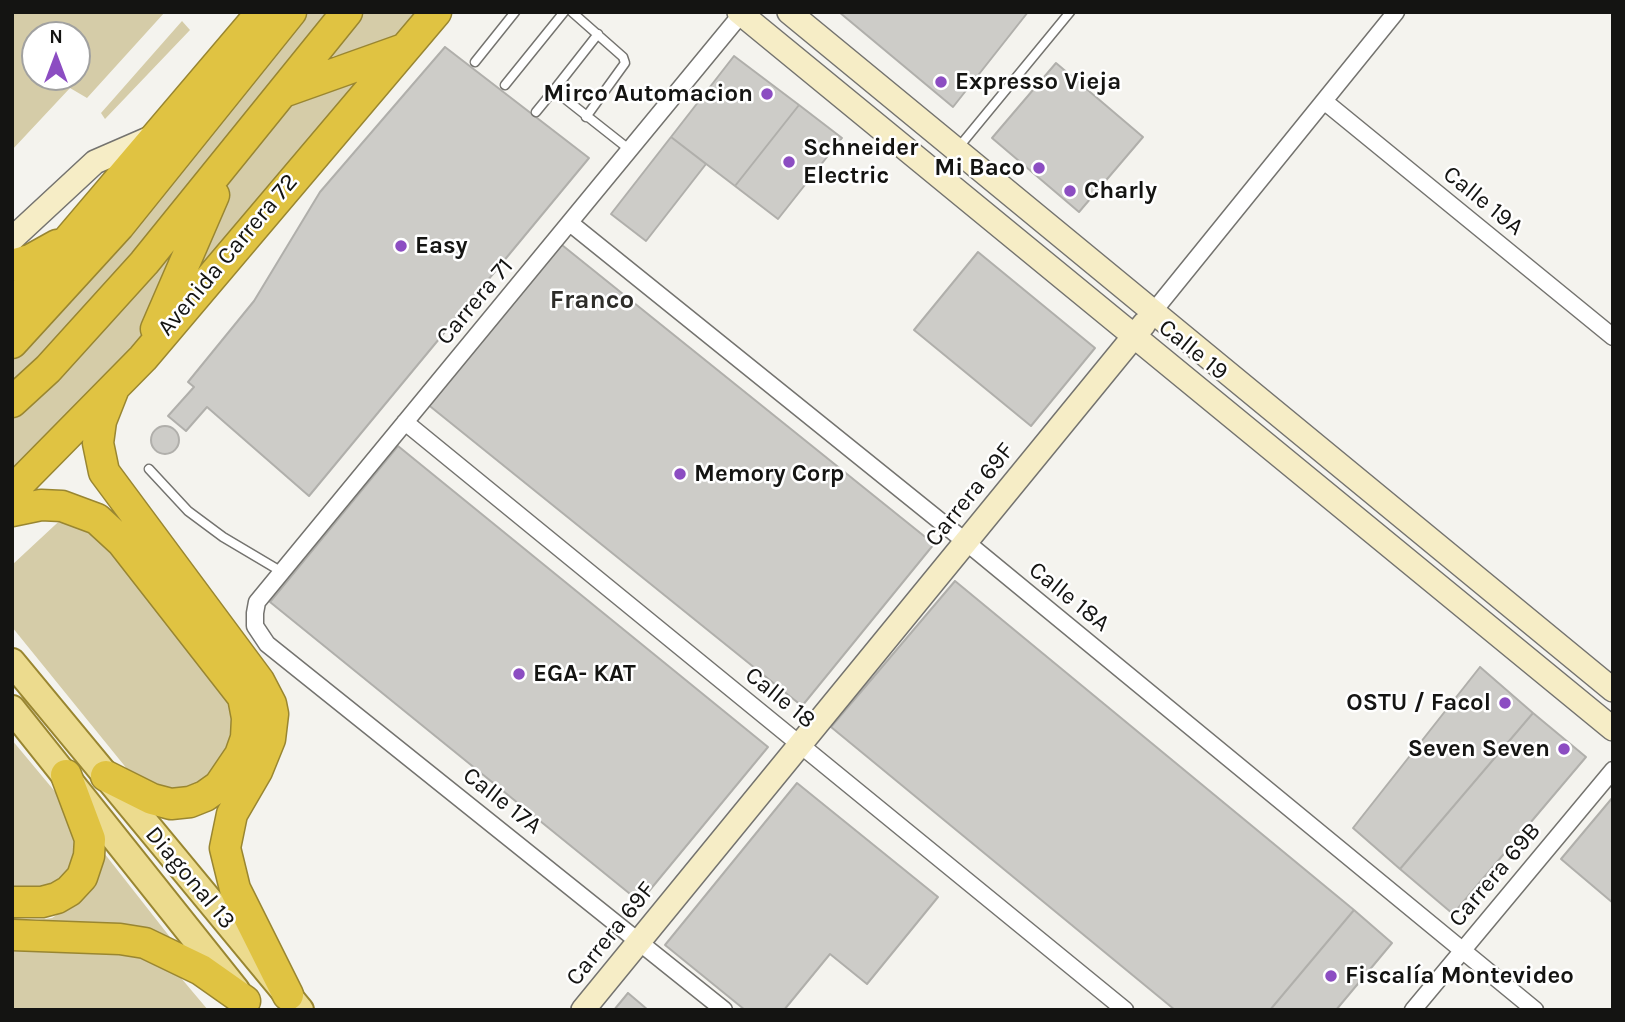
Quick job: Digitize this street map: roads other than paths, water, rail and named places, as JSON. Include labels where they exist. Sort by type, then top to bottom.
[{"type":"highway","points":[[236,83],[262,12]]},
{"type":"highway","points":[[12,306],[262,12]]},
{"type":"highway","points":[[12,342],[119,226],[291,12]]},
{"type":"highway","points":[[12,402],[48,369],[144,263],[347,12]]},
{"type":"highway","name":"Avenida Carrera 72","points":[[12,491],[143,358],[436,12]]},
{"type":"highway","points":[[283,92],[404,49]]},
{"type":"highway","points":[[143,358],[229,160]]},
{"type":"highway","points":[[12,265],[30,260],[72,236]]},
{"type":"highway","points":[[114,388],[101,421],[98,443],[104,472],[260,681],[271,704],[273,714],[270,740],[257,771],[232,814],[225,848],[235,889],[294,1002]]},
{"type":"highway","points":[[12,511],[41,505],[62,506],[97,519],[122,542],[243,697],[247,718],[246,738],[240,755],[219,786],[205,796],[190,802],[171,804],[152,799],[106,775]]},
{"type":"highway","points":[[12,902],[42,902],[57,898],[69,891],[82,877],[89,856],[90,839],[62,770]]},
{"type":"highway","points":[[14,936],[120,939],[145,943],[201,970],[248,1005]]},
{"type":"main road","name":"Diagonal 13","points":[[12,662],[294,1002]]},
{"type":"main road","name":"Diagonal 13","points":[[12,709],[248,1005]]},
{"type":"street","name":"Calle 19","points":[[789,12],[1613,690]]},
{"type":"street","name":"Carrera 69F","points":[[583,1010],[1396,12]]},
{"type":"street","name":"Calle 19","points":[[741,13],[1613,729]]},
{"type":"street","name":"Carrera 71","points":[[255,626],[257,602],[741,13]]},
{"type":"street","name":"Calle 19A","points":[[1324,101],[1613,337]]},
{"type":"street","points":[[12,239],[22,233],[94,162],[158,135]]},
{"type":"street","name":"Calle 18A","points":[[570,223],[966,542],[1535,1010]]},
{"type":"street","name":"Calle 18","points":[[405,422],[1125,1010]]},
{"type":"street","name":"Calle 17A","points":[[255,626],[267,644],[640,940],[724,1010]]},
{"type":"street","name":"Carrera 69B","points":[[1413,1010],[1613,770]]},
{"type":"lane","points":[[475,62],[515,12]]},
{"type":"lane","points":[[505,85],[564,12]]},
{"type":"lane","points":[[572,12],[623,57],[625,63],[586,117]]},
{"type":"lane","points":[[956,150],[1070,12]]},
{"type":"lane","points":[[536,112],[598,34]]},
{"type":"lane","points":[[554,90],[630,150]]},
{"type":"lane","points":[[149,469],[188,511],[223,537],[282,572]]},
{"type":"place","name":"Expresso Vieja","points":[[941,82]]},
{"type":"place","name":"Mirco Automacion","points":[[767,94]]},
{"type":"place","name":"Schneider Electric","points":[[789,162]]},
{"type":"place","name":"Mi Baco","points":[[1039,168]]},
{"type":"place","name":"Charly","points":[[1070,191]]},
{"type":"place","name":"Easy","points":[[401,246]]},
{"type":"place","name":"Memory Corp","points":[[680,474]]},
{"type":"place","name":"EGA- KAT","points":[[519,674]]},
{"type":"place","name":"OSTU / Facol","points":[[1505,703]]},
{"type":"place","name":"Seven Seven","points":[[1564,749]]},
{"type":"place","name":"Fiscalía Montevideo","points":[[1331,976]]},
{"type":"district","name":"Franco","points":[[592,301]]}]
